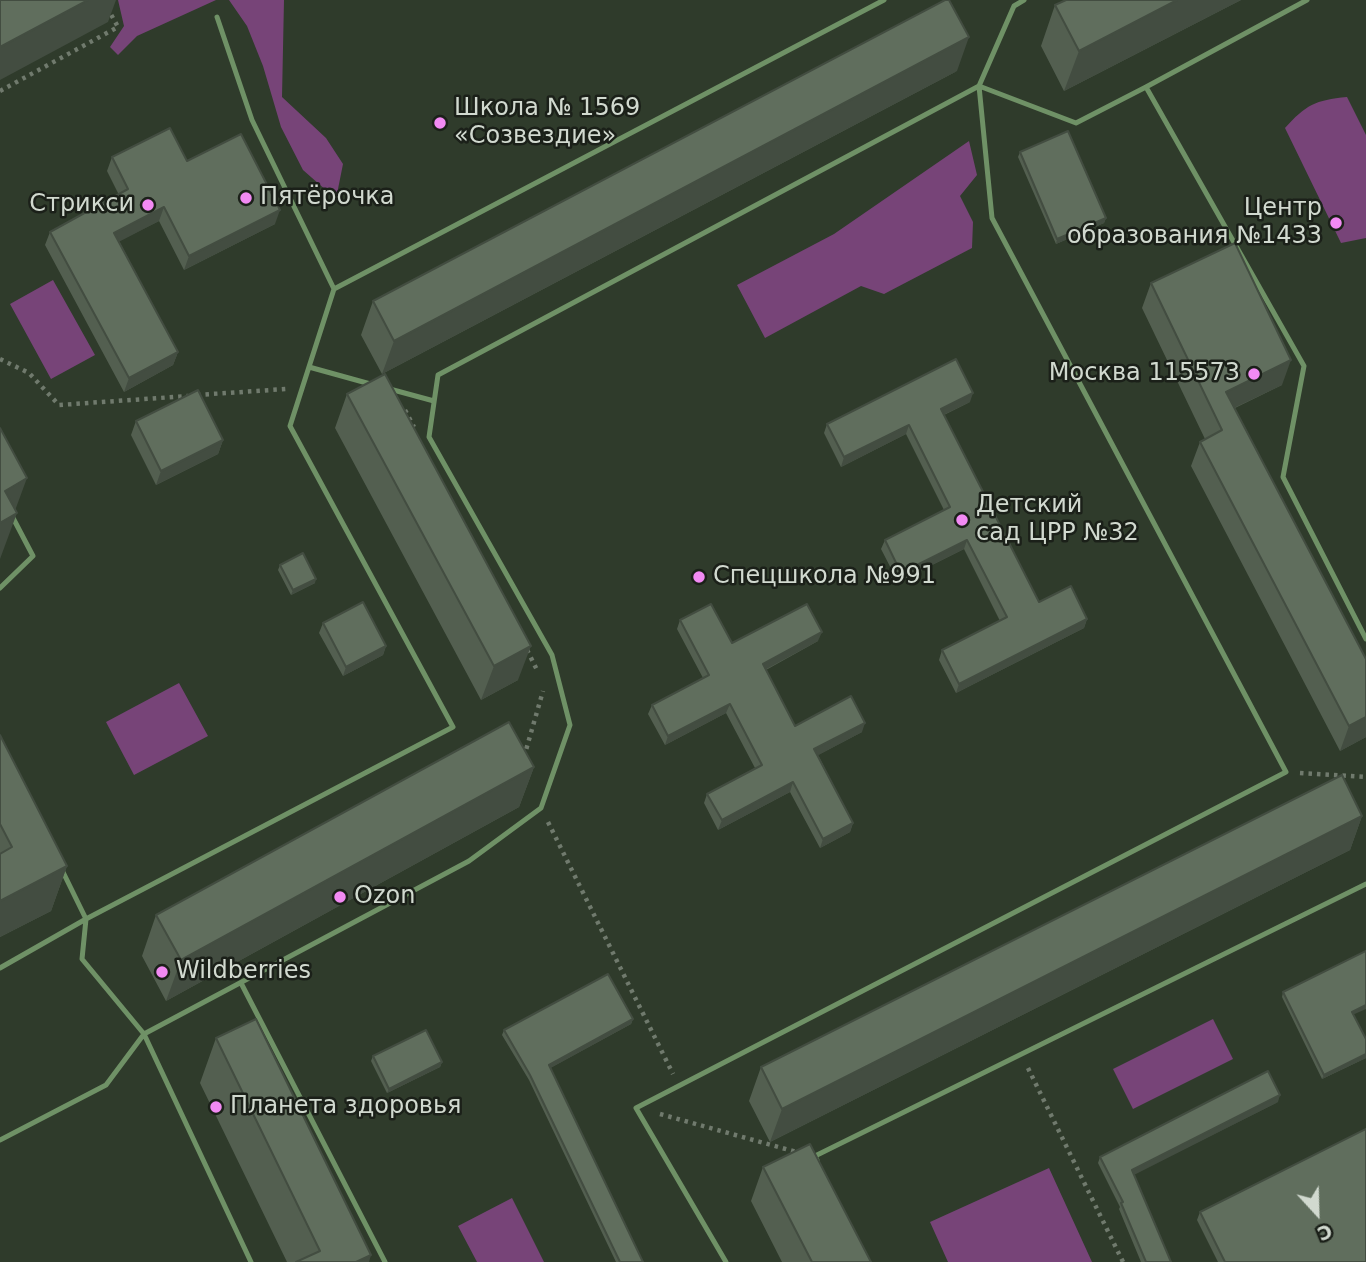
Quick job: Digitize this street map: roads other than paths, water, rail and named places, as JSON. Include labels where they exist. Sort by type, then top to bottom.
[{"type":"lane","points":[[334,289],[884,0]]},
{"type":"lane","points":[[726,1262],[636,1108],[1286,772],[992,218],[979,86],[1014,6],[1024,0]]},
{"type":"lane","points":[[0,1140],[106,1085],[144,1034],[469,861],[541,808],[570,725],[552,655],[429,437],[439,375],[979,86],[1076,123],[1307,0]]},
{"type":"lane","points":[[0,968],[86,919],[453,727],[290,426],[334,289],[252,120],[216,17]]},
{"type":"lane","points":[[1146,87],[1304,366],[1283,477],[1366,639]]},
{"type":"lane","points":[[309,367],[434,401]]},
{"type":"lane","points":[[0,588],[33,556],[11,513]]},
{"type":"lane","points":[[56,858],[86,919],[82,959],[144,1034],[251,1262]]},
{"type":"lane","points":[[821,1168],[815,1156],[1366,884]]},
{"type":"lane","points":[[241,983],[385,1262]]},
{"type":"place","name":"Школа № 1569 «Созвездие»","points":[[440,123]]},
{"type":"place","name":"Пятёрочка","points":[[246,198]]},
{"type":"place","name":"Стрикси","points":[[148,205]]},
{"type":"place","name":"Центр образования №1433","points":[[1336,223]]},
{"type":"place","name":"Москва 115573","points":[[1254,374]]},
{"type":"place","name":"Детский сад ЦРР №32","points":[[962,520]]},
{"type":"place","name":"Спецшкола №991","points":[[699,577]]},
{"type":"place","name":"Ozon","points":[[340,897]]},
{"type":"place","name":"Wildberries","points":[[162,972]]},
{"type":"place","name":"Планета здоровья","points":[[216,1107]]}]
